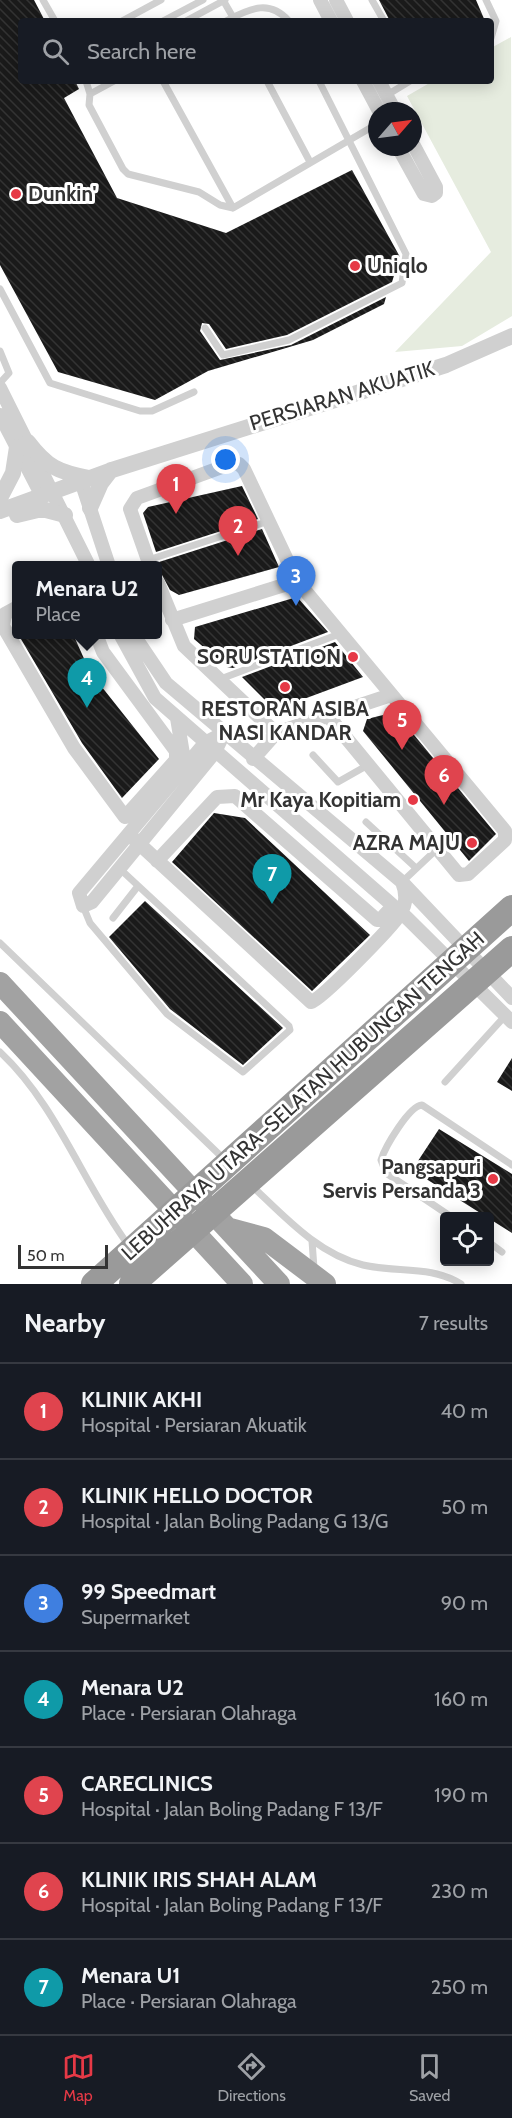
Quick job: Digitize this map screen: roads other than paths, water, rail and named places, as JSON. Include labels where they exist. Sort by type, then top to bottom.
[{"type":"highway","name":"LEBUHRAYA UTARA–SELATAN HUBUNGAN TENGAH","points":[[94,1284],[512,908]]},
{"type":"highway","name":"LEBUHRAYA UTARA–SELATAN HUBUNGAN TENGAH","points":[[142,1275],[512,948]]},
{"type":"highway","points":[[0,983],[279,1284]]},
{"type":"highway","points":[[0,1022],[230,1275],[242,1284]]},
{"type":"highway","points":[[227,1228],[264,1238],[320,1280]]},
{"type":"street","points":[[320,0],[330,18]]},
{"type":"street","points":[[336,0],[345,18]]},
{"type":"street","points":[[365,84],[374,102]]},
{"type":"street","points":[[381,84],[390,102]]},
{"type":"street","points":[[404,156],[424,194],[432,196],[436,194],[436,187],[419,156]]},
{"type":"street","name":"PERSIARAN AKUATIK","points":[[0,511],[112,470],[446,365],[512,336]]},
{"type":"street","points":[[0,388],[22,444],[48,494],[65,515],[87,561]]},
{"type":"street","points":[[0,415],[22,444],[42,460],[54,469],[85,480],[90,508],[107,561]]},
{"type":"street","points":[[0,498],[13,474],[22,444]]},
{"type":"street","points":[[148,561],[129,509],[132,502],[137,498],[233,463],[239,464],[244,469],[297,581],[342,633],[506,836],[475,867],[463,876],[459,875],[329,717]]},
{"type":"street","points":[[90,508],[101,483],[112,470]]},
{"type":"street","points":[[0,517],[5,518],[42,509],[65,515]]},
{"type":"street","points":[[172,620],[297,581]]},
{"type":"street","points":[[162,594],[184,646],[276,733]]},
{"type":"street","points":[[12,610],[5,614],[3,626],[74,748],[125,817],[176,760],[176,751],[103,652],[98,639]]},
{"type":"street","points":[[123,639],[155,698],[397,909],[509,1017]]},
{"type":"street","points":[[136,639],[166,683],[402,882],[512,998]]},
{"type":"street","points":[[254,759],[276,733],[391,695]]},
{"type":"street","points":[[177,718],[185,768]]},
{"type":"street","points":[[224,733],[185,768],[107,857],[79,894],[83,906],[92,902],[118,868],[148,853],[217,797],[235,796],[377,920],[397,909]]},
{"type":"street","points":[[148,853],[210,747]]},
{"type":"street","points":[[128,833],[311,1002],[317,1000],[332,986],[397,909],[405,896],[402,882]]},
{"type":"street","points":[[107,857],[118,868]]},
{"type":"lane","points":[[44,0],[53,18]]},
{"type":"lane","points":[[128,18],[161,0]]},
{"type":"lane","points":[[169,18],[203,0]]},
{"type":"lane","points":[[191,18],[224,0],[230,18]]},
{"type":"lane","points":[[372,0],[382,18]]},
{"type":"lane","points":[[486,0],[496,21],[494,28]]},
{"type":"lane","points":[[234,18],[263,1],[272,1],[282,8],[287,18]]},
{"type":"lane","points":[[87,84],[90,94],[89,105],[123,169],[128,174],[199,192],[220,205],[232,208],[368,129]]},
{"type":"lane","points":[[90,94],[108,84]]},
{"type":"lane","points":[[165,84],[232,208]]},
{"type":"lane","points":[[269,84],[310,162]]},
{"type":"lane","points":[[205,328],[223,355],[256,348],[289,340],[402,283],[406,254],[321,84]]},
{"type":"lane","points":[[387,95],[405,84]]},
{"type":"lane","points":[[0,289],[50,383],[140,411],[152,411],[194,392]]},
{"type":"lane","points":[[0,351],[9,373],[0,383]]},
{"type":"lane","points":[[155,561],[269,521]]},
{"type":"lane","points":[[218,680],[342,633]]},
{"type":"lane","points":[[313,755],[338,782],[368,765]]},
{"type":"lane","points":[[366,822],[416,868]]},
{"type":"lane","points":[[402,882],[437,849]]},
{"type":"lane","points":[[83,906],[90,923],[167,1014],[243,1072],[246,1072],[290,1030],[289,1026],[118,868]]},
{"type":"lane","points":[[113,918],[138,886]]},
{"type":"lane","points":[[0,943],[213,1149],[312,1241],[362,1265],[387,1269],[424,1270],[451,1278],[461,1284]]},
{"type":"lane","points":[[445,1082],[509,1017]]},
{"type":"lane","points":[[0,1052],[50,1114],[106,1215],[138,1258]]},
{"type":"lane","points":[[444,1212],[386,1173],[381,1160],[384,1149],[413,1108],[423,1105],[512,1165]]},
{"type":"lane","points":[[312,1241],[320,1280]]},
{"type":"lane","points":[[494,1246],[502,1252]]},
{"type":"place","name":"Dunkin'","points":[[16,194]]},
{"type":"place","name":"Uniqlo","points":[[355,266]]},
{"type":"place","name":"KLINIK AKHI","points":[[176,514]]},
{"type":"place","name":"KLINIK HELLO DOCTOR","points":[[238,556]]},
{"type":"place","name":"99 Speedmart","points":[[296,606]]},
{"type":"place","name":"SORU STATION","points":[[353,657]]},
{"type":"place","name":"RESTORAN ASIBA NASI KANDAR","points":[[285,687]]},
{"type":"place","name":"Menara U2","points":[[87,708]]},
{"type":"place","name":"CARECLINICS","points":[[402,750]]},
{"type":"place","name":"Mr Kaya Kopitiam","points":[[413,800]]},
{"type":"place","name":"KLINIK IRIS SHAH ALAM","points":[[444,805]]},
{"type":"place","name":"AZRA MAJU","points":[[472,843]]},
{"type":"place","name":"Menara U1","points":[[272,904]]},
{"type":"place","name":"Pangsapuri Servis Persanda 3","points":[[493,1179]]}]
